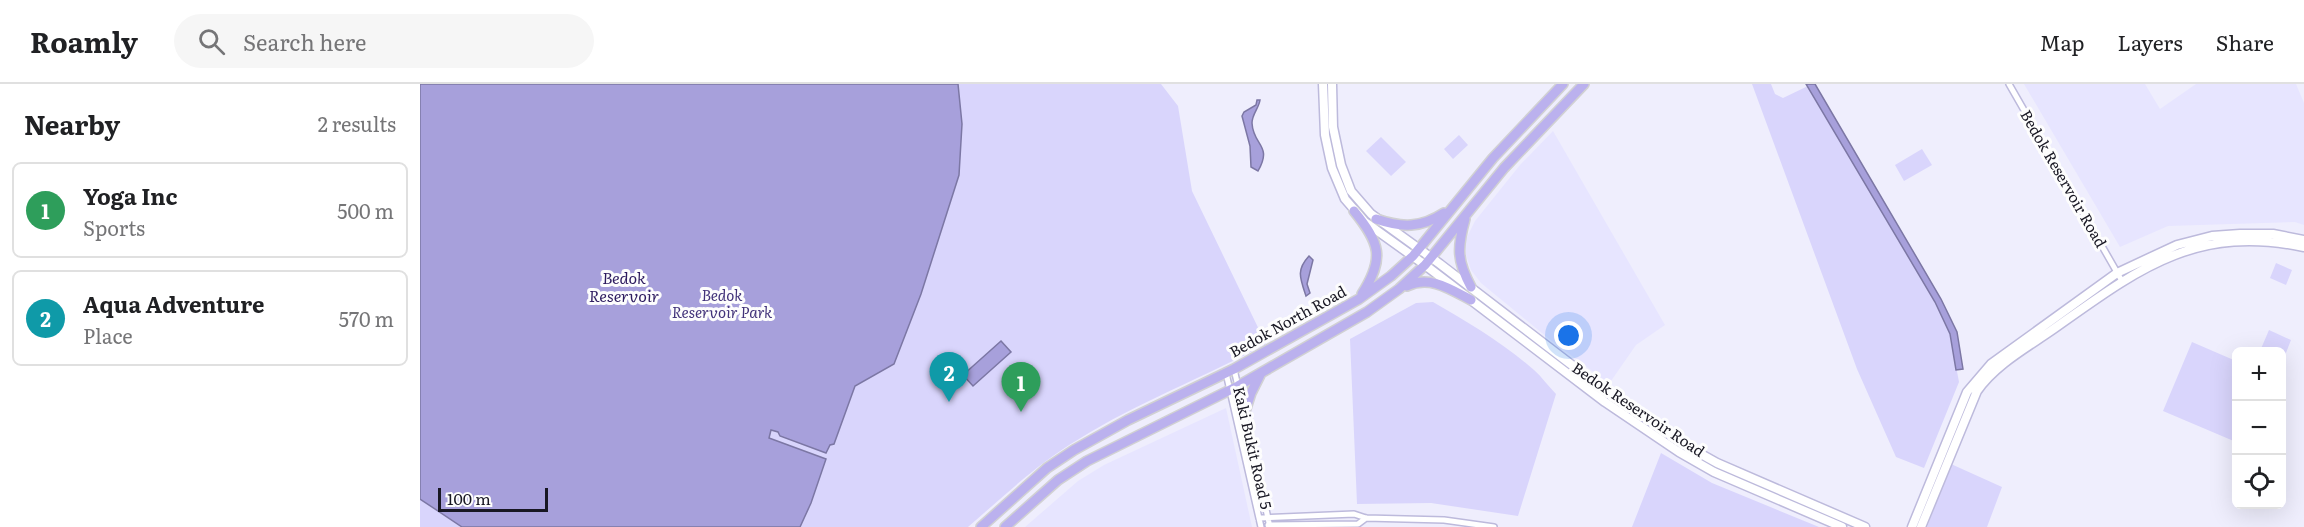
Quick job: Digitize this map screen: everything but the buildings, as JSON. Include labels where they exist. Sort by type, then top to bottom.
[{"type":"main road","name":"Bedok Reservoir Road","points":[[1323,84],[1324,129],[1329,157],[1340,189],[1354,211],[1365,222],[1416,252]]},
{"type":"main road","name":"Bedok Reservoir Road","points":[[1332,84],[1334,134],[1343,173],[1354,196],[1376,219],[1471,300],[1605,402],[1688,457],[1721,476],[1842,527]]},
{"type":"main road","name":"Bedok North Road","points":[[981,527],[1047,468],[1104,432],[1230,371],[1359,299],[1391,276],[1416,252],[1493,158],[1563,84]]},
{"type":"main road","name":"Bedok North Road","points":[[1005,527],[1047,490],[1087,460],[1234,388],[1367,312],[1399,289],[1428,261],[1504,168],[1584,84]]},
{"type":"main road","points":[[1376,219],[1391,224],[1414,226],[1432,221],[1451,209]]},
{"type":"main road","points":[[1354,211],[1372,234],[1377,255],[1377,267],[1359,299]]},
{"type":"main road","points":[[1467,214],[1461,233],[1460,264],[1472,287]]},
{"type":"main road","points":[[1905,527],[1914,523],[1963,401],[1974,381],[1991,364],[2119,277],[2177,245],[2212,236],[2273,234],[2304,240]]},
{"type":"main road","points":[[1921,527],[1977,391],[1983,382],[2119,277],[2180,252],[2214,243],[2274,242],[2304,247]]},
{"type":"main road","name":"Bedok Reservoir Road","points":[[1428,261],[1472,287],[1607,392],[1683,444],[1717,463],[1865,527]]},
{"type":"main road","points":[[1399,289],[1413,283],[1428,281],[1440,284],[1471,300]]},
{"type":"main road","points":[[1244,415],[1261,373]]},
{"type":"main road","points":[[1024,489],[1047,490]]},
{"type":"street","name":"Bedok Reservoir Road","points":[[2009,84],[2119,277]]},
{"type":"street","name":"Kaki Bukit Road 5","points":[[1230,371],[1261,526]]},
{"type":"street","name":"Kaki Bukit Road 5","points":[[1234,388],[1244,415],[1269,526]]},
{"type":"street","points":[[1259,518],[1354,514],[1366,518],[1414,518],[1494,527]]},
{"type":"street","points":[[1261,526],[1358,524],[1366,518]]},
{"type":"shaded area","points":[[2024,84],[2145,84],[2160,109],[2196,84],[2296,84],[2304,103],[2304,225],[2295,222],[2168,226],[2120,247]]},
{"type":"shaded area","points":[[1553,131],[1665,325],[1636,345],[1611,381],[1607,382],[1548,338],[1481,283],[1471,270],[1466,255],[1466,239],[1475,221],[1520,165]]},
{"type":"shaded area","points":[[1226,408],[1252,527],[1025,527],[1078,481],[1104,465]]},
{"type":"green space","name":"Bedok Reservoir","points":[[420,84],[1161,84],[1178,106],[1192,191],[1266,344],[1148,401],[1064,448],[1035,469],[968,527],[420,527]]},
{"type":"green space","points":[[1752,84],[1771,84],[1775,94],[1783,98],[1808,86],[1935,302],[1950,334],[1959,382],[1924,468],[1896,457],[1857,369]]},
{"type":"green space","points":[[1459,135],[1468,145],[1453,159],[1444,149]]},
{"type":"green space","points":[[1381,137],[1406,162],[1391,176],[1366,151]]},
{"type":"green space","points":[[1922,149],[1932,165],[1904,181],[1895,165]]},
{"type":"green space","points":[[2276,263],[2292,270],[2286,285],[2270,278]]},
{"type":"green space","points":[[1433,302],[1510,351],[1537,373],[1556,394],[1518,516],[1431,503],[1357,504],[1350,339],[1416,303]]},
{"type":"green space","points":[[2269,330],[2291,340],[2286,353],[2286,347],[2262,347]]},
{"type":"green space","points":[[2192,342],[2232,359],[2232,440],[2163,411]]},
{"type":"green space","points":[[1661,453],[1712,483],[1819,527],[1632,527]]},
{"type":"green space","points":[[1951,464],[2002,487],[1987,527],[1927,527]]},
{"type":"water","name":"Bedok Reservoir","points":[[420,84],[958,84],[962,124],[959,175],[921,294],[894,364],[855,386],[834,444],[830,445],[826,453],[780,436],[778,432],[771,430],[769,438],[826,459],[800,527],[462,527],[420,499]]},
{"type":"water","points":[[1806,84],[1815,84],[1941,299],[1957,332],[1963,369],[1956,370],[1950,334],[1935,302]]},
{"type":"water","points":[[1257,100],[1260,100],[1253,117],[1253,131],[1264,156],[1258,171],[1251,167],[1250,146],[1242,116],[1244,112],[1256,105]]},
{"type":"water","points":[[1309,256],[1313,260],[1307,284],[1310,293],[1306,296],[1300,274]]},
{"type":"water","points":[[1001,341],[1011,352],[973,386],[963,375]]},
{"type":"place","name":"Aqua Adventure","points":[[949,402]]},
{"type":"place","name":"Yoga Inc","points":[[1021,412]]},
{"type":"park label","name":"Bedok Reservoir Park","points":[[722,304]]}]
